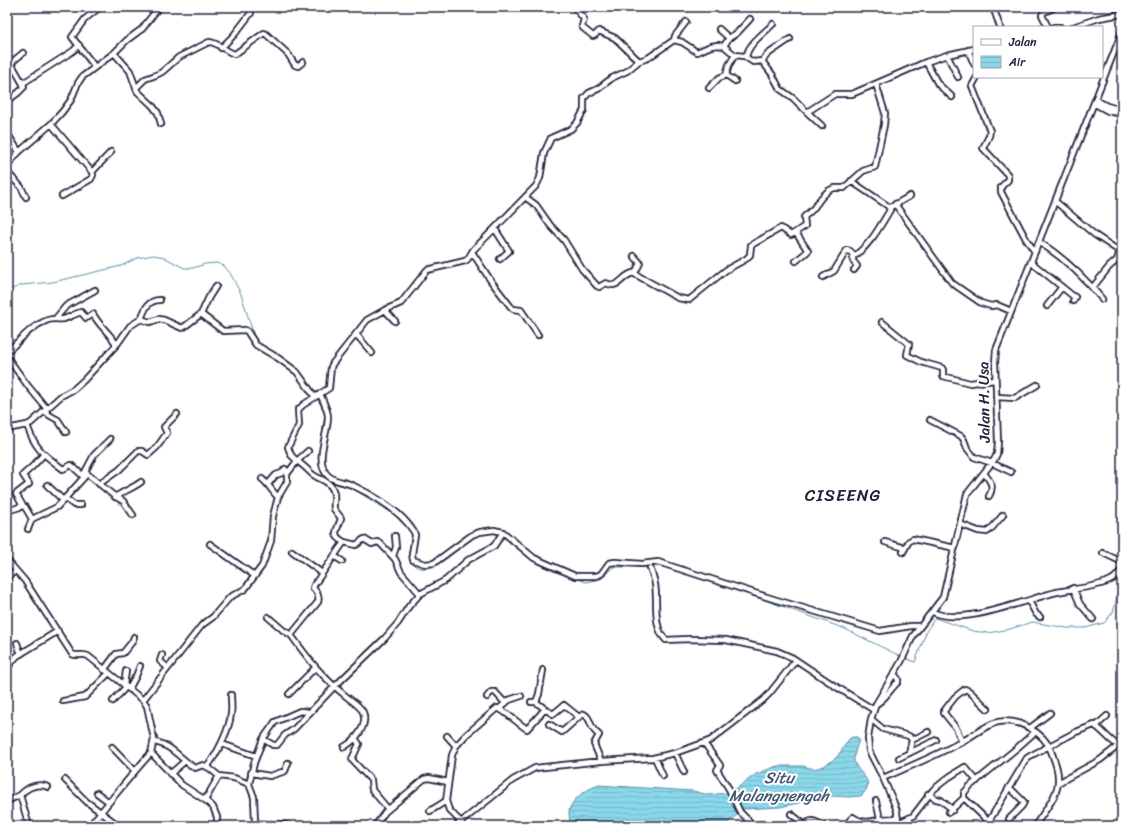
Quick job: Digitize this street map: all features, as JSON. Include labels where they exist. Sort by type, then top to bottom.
[{"type":"street","points":[[95,67],[73,38],[73,35],[86,19],[100,7]]},
{"type":"street","points":[[7,166],[19,152],[51,124],[68,104],[80,80],[142,29],[159,7]]},
{"type":"street","points":[[574,7],[584,19],[582,26],[586,31],[593,36],[598,31],[615,38],[639,61]]},
{"type":"street","points":[[993,7],[1000,26]]},
{"type":"street","points":[[1048,26],[1042,15],[1044,12],[1055,7]]},
{"type":"street","points":[[221,48],[234,35],[251,13]]},
{"type":"street","points":[[1076,26],[1099,18],[1122,14]]},
{"type":"street","points":[[724,46],[729,38],[737,33],[750,18]]},
{"type":"street","points":[[420,594],[401,572],[398,562],[378,542],[372,544],[364,539],[355,545],[337,538],[336,534],[341,518],[334,509],[334,494],[331,486],[324,480],[312,474],[309,469],[297,461],[291,455],[288,447],[299,425],[298,410],[329,388],[331,367],[335,359],[367,320],[401,303],[427,270],[467,260],[471,256],[472,252],[538,182],[544,153],[551,138],[571,129],[577,123],[582,115],[583,101],[586,96],[612,78],[628,71],[639,61],[648,58],[674,40],[675,36],[686,22]]},
{"type":"street","points":[[746,57],[750,47],[773,24]]},
{"type":"street","points":[[719,29],[729,38]]},
{"type":"street","name":"Jalan H. Usa","points":[[898,822],[894,803],[869,751],[868,744],[871,719],[876,704],[901,662],[914,636],[920,626],[942,600],[945,593],[967,494],[992,463],[997,454],[998,442],[995,380],[996,350],[1056,202],[1122,32]]},
{"type":"street","points":[[136,88],[145,78],[162,72],[179,57],[209,42],[235,54],[264,33],[288,54],[295,65],[298,66],[303,62]]},
{"type":"street","points":[[674,40],[682,42],[697,52],[711,46],[724,46],[734,55],[746,57],[753,62],[762,61],[768,54],[790,39]]},
{"type":"street","points":[[23,83],[79,46]]},
{"type":"street","points":[[807,112],[835,94],[852,94],[926,62],[947,55],[973,49]]},
{"type":"street","points":[[968,50],[973,62]]},
{"type":"street","points":[[7,101],[23,89],[23,83],[11,63],[24,53]]},
{"type":"street","points":[[114,53],[130,71],[136,88],[140,94],[158,113],[161,124]]},
{"type":"street","points":[[709,88],[717,79],[726,75],[734,55]]},
{"type":"street","points":[[947,55],[958,77]]},
{"type":"street","points":[[762,61],[780,89],[794,98],[822,126]]},
{"type":"street","points":[[926,62],[938,84],[952,97]]},
{"type":"street","points":[[726,75],[735,81]]},
{"type":"street","points":[[976,78],[972,86],[990,131],[983,148],[1008,175],[1008,180],[1001,187],[1001,192],[1026,239],[1035,252]]},
{"type":"street","points":[[635,273],[678,298],[688,300],[726,270],[746,259],[750,255],[753,244],[781,228],[790,235],[796,233],[805,226],[804,217],[813,210],[822,196],[831,189],[844,188],[862,170],[873,168],[876,165],[885,113],[876,84]]},
{"type":"street","points":[[1095,102],[1122,110]]},
{"type":"street","points":[[1095,102],[1108,111],[1122,114]]},
{"type":"street","points":[[51,124],[92,172]]},
{"type":"street","points":[[7,133],[19,152]]},
{"type":"street","points":[[62,196],[91,179],[93,175],[92,172],[111,152]]},
{"type":"street","points":[[7,172],[21,187],[26,197]]},
{"type":"street","points":[[851,181],[889,208]]},
{"type":"street","points":[[526,196],[536,205],[550,225],[564,240],[582,269],[597,286],[599,287],[606,283],[611,286],[628,275],[635,273],[640,264],[634,256]]},
{"type":"street","points":[[853,255],[857,254],[872,240],[890,210],[889,208],[910,196]]},
{"type":"street","points":[[1056,202],[1095,235],[1120,252]]},
{"type":"street","points":[[895,204],[952,283],[981,303],[991,306],[998,305],[1011,311]]},
{"type":"street","points":[[495,229],[509,251],[500,259]]},
{"type":"street","points":[[796,233],[808,251],[796,261]]},
{"type":"street","points":[[1039,242],[1074,268],[1102,298]]},
{"type":"street","points":[[1093,287],[1109,267],[1117,260],[1122,242]]},
{"type":"street","points":[[823,277],[834,271],[847,250],[853,255],[853,261],[857,266],[854,270]]},
{"type":"street","points":[[472,252],[490,281],[511,307],[515,310],[518,308],[521,310],[538,335]]},
{"type":"street","points":[[1031,262],[1074,296],[1073,301]]},
{"type":"street","points":[[141,319],[150,322],[159,319],[164,320],[182,328],[201,314],[208,297],[216,286]]},
{"type":"street","points":[[1047,306],[1062,287]]},
{"type":"street","points":[[7,352],[28,331],[56,318],[66,306],[95,290]]},
{"type":"street","points":[[7,428],[27,425],[61,396],[74,389],[116,344],[130,326],[141,319],[150,302],[160,300]]},
{"type":"street","points":[[385,310],[395,321]]},
{"type":"street","points":[[56,318],[64,319],[81,312],[86,318],[93,314],[98,324],[112,337],[116,344]]},
{"type":"street","points":[[201,314],[223,331],[247,331],[256,345],[278,358],[300,375],[315,397]]},
{"type":"street","points":[[882,322],[909,344],[907,355],[921,362],[942,368],[943,376],[970,383],[995,380]]},
{"type":"street","points":[[356,334],[372,354]]},
{"type":"street","points":[[7,357],[49,415],[58,420],[66,432]]},
{"type":"street","points":[[996,397],[1015,398],[1037,385]]},
{"type":"street","points":[[320,394],[328,417],[322,462],[326,474],[332,479],[351,485],[368,494],[402,517],[415,535],[412,554],[414,560],[425,564],[434,563],[472,535],[488,530],[494,530],[503,532],[534,558],[576,576],[596,576],[601,574],[609,563],[642,564],[658,562],[880,631],[920,626]]},
{"type":"street","points":[[99,484],[119,470],[138,451],[142,450],[148,454],[157,447],[167,433],[164,427],[177,414]]},
{"type":"street","points":[[930,420],[961,436],[967,448],[974,457],[992,463],[1011,472]]},
{"type":"street","points":[[27,425],[33,442],[44,454],[63,469],[71,465],[82,475],[86,473]]},
{"type":"street","points":[[28,529],[32,519],[53,510],[64,499],[86,473],[94,454],[110,440]]},
{"type":"street","points":[[268,484],[276,475],[297,461],[308,450]]},
{"type":"street","points":[[32,519],[16,494],[29,484],[24,475],[44,454]]},
{"type":"street","points":[[143,700],[202,625],[213,617],[230,597],[245,589],[262,566],[271,541],[273,516],[278,496],[287,482],[285,469]]},
{"type":"street","points":[[86,473],[115,497],[125,503],[133,515]]},
{"type":"street","points":[[984,473],[992,484],[992,491],[989,496]]},
{"type":"street","points":[[262,479],[268,484],[271,491],[278,496]]},
{"type":"street","points":[[115,497],[141,482]]},
{"type":"street","points":[[47,485],[74,505],[81,505]]},
{"type":"street","points":[[7,511],[23,506]]},
{"type":"street","points":[[960,524],[987,532],[1003,515]]},
{"type":"street","points":[[263,739],[273,745],[277,745],[285,735],[294,730],[334,687],[385,638],[398,624],[408,606],[420,594],[446,580],[468,560],[494,546],[503,532]]},
{"type":"street","points":[[393,556],[396,547],[395,536]]},
{"type":"street","points":[[886,542],[904,550],[909,541],[913,538],[954,548]]},
{"type":"street","points":[[291,635],[318,602],[319,598],[317,592],[313,587],[344,542]]},
{"type":"street","points":[[210,544],[255,576]]},
{"type":"street","points":[[292,551],[322,573]]},
{"type":"street","points":[[1103,553],[1122,562]]},
{"type":"street","points":[[334,556],[342,561]]},
{"type":"street","points":[[7,560],[25,582],[72,654],[83,654],[88,656],[143,700],[147,706],[154,742],[151,753],[89,826]]},
{"type":"street","points":[[650,568],[655,583],[657,618],[659,627],[666,640],[726,640],[777,651],[874,710]]},
{"type":"street","points":[[932,612],[938,615],[953,617],[992,610],[1073,588],[1093,586],[1109,581],[1122,569]]},
{"type":"street","points":[[7,580],[10,575],[16,571]]},
{"type":"street","points":[[1073,588],[1080,604],[1093,619]]},
{"type":"street","points":[[1029,600],[1036,614],[1040,617]]},
{"type":"street","points":[[268,617],[291,635],[315,668],[362,711],[364,723],[355,738],[344,747]]},
{"type":"street","points":[[7,668],[15,658],[58,631]]},
{"type":"street","points":[[104,670],[116,654],[122,653],[132,642],[134,637]]},
{"type":"street","points":[[17,643],[22,654]]},
{"type":"street","points":[[162,655],[160,661],[168,668]]},
{"type":"street","points":[[456,826],[513,780],[535,768],[601,761],[655,758],[675,753],[711,740],[763,700],[794,662]]},
{"type":"street","points":[[113,701],[136,676],[140,666]]},
{"type":"street","points":[[289,694],[315,668]]},
{"type":"street","points":[[536,702],[540,694],[543,670]]},
{"type":"street","points":[[126,671],[126,687]]},
{"type":"street","points":[[63,701],[85,697],[108,673]]},
{"type":"street","points":[[876,704],[883,701],[890,690],[898,682],[898,679],[894,674]]},
{"type":"street","points":[[962,742],[956,728],[944,713],[955,697],[965,689],[988,709]]},
{"type":"street","points":[[487,697],[491,692],[495,692],[505,703]]},
{"type":"street","points":[[207,767],[222,744],[231,716],[231,695]]},
{"type":"street","points":[[462,822],[448,807],[446,801],[452,756],[456,746],[470,731],[494,710],[500,708],[509,700],[521,696]]},
{"type":"street","points":[[531,702],[536,702],[554,714],[564,705],[579,717]]},
{"type":"street","points":[[500,708],[527,729],[545,709]]},
{"type":"street","points":[[290,826],[280,823],[255,822],[254,797],[249,788],[249,784],[256,756],[263,739],[275,722],[300,711],[310,712]]},
{"type":"street","points":[[1030,728],[1050,713]]},
{"type":"street","points":[[549,724],[562,732],[579,717],[584,714],[586,715],[590,719],[592,728],[599,734],[594,744],[601,761]]},
{"type":"street","points":[[964,798],[987,824],[1027,758],[1085,728],[1096,726],[1107,716]]},
{"type":"street","points":[[871,719],[883,729],[908,735],[912,740]]},
{"type":"street","points":[[883,778],[962,742],[997,723],[1012,722],[1026,726],[1035,732],[1049,746],[1058,772],[1058,783],[1051,800],[1035,826]]},
{"type":"street","points":[[1058,783],[1096,763],[1120,747],[1096,726]]},
{"type":"street","points":[[912,740],[928,732]]},
{"type":"street","points":[[928,794],[936,800],[940,800],[951,811],[964,798],[964,793],[1035,732]]},
{"type":"street","points":[[447,736],[456,746]]},
{"type":"street","points":[[355,738],[359,744],[352,759],[371,780],[372,790],[388,809]]},
{"type":"street","points":[[909,753],[912,740]]},
{"type":"street","points":[[899,758],[936,740]]},
{"type":"street","points":[[154,742],[162,743],[168,746],[194,768],[202,765],[219,776],[234,778],[249,784]]},
{"type":"street","points":[[704,743],[720,765],[717,770],[729,789],[729,792],[740,812],[755,826],[760,824],[768,826]]},
{"type":"street","points":[[222,744],[256,756]]},
{"type":"street","points":[[112,747],[135,771]]},
{"type":"street","points":[[151,753],[182,785],[205,800],[214,809],[217,817],[217,826]]},
{"type":"street","points":[[675,753],[684,772]]},
{"type":"street","points":[[655,758],[663,776]]},
{"type":"street","points":[[170,774],[184,761]]},
{"type":"street","points":[[251,773],[270,776],[275,775],[284,771],[288,763]]},
{"type":"street","points":[[844,826],[853,817],[859,821],[873,822],[880,820],[898,822],[914,816],[928,794],[949,776],[965,767],[977,781]]},
{"type":"street","points":[[205,800],[219,776]]},
{"type":"street","points":[[375,826],[388,809],[424,779],[429,778],[448,782]]},
{"type":"street","points":[[65,780],[85,801],[118,825]]},
{"type":"street","points":[[7,801],[20,795],[29,788],[40,784],[48,787]]},
{"type":"street","points":[[1009,787],[1024,802],[1009,819]]},
{"type":"street","points":[[96,793],[110,802]]},
{"type":"street","points":[[20,795],[29,826]]},
{"type":"street","points":[[430,811],[446,801]]},
{"type":"street","points":[[876,801],[880,820]]},
{"type":"street","points":[[791,814],[804,825],[813,820],[824,826]]},
{"type":"street","points":[[744,826],[748,821]]},
{"type":"water","name":"Situ Malangnengah","points":[[852,737],[857,737],[859,740],[855,752],[855,764],[865,777],[868,785],[861,796],[830,796],[780,807],[744,809],[724,826],[571,826],[569,813],[575,799],[584,792],[598,785],[693,791],[709,795],[726,793],[737,788],[756,774],[777,766],[803,766],[814,769],[824,766],[837,757]]},
{"type":"waterway","points":[[7,291],[22,285],[53,282],[121,266],[137,258],[154,255],[164,257],[184,268],[193,268],[205,264],[217,263],[224,266],[230,273],[241,294],[255,339],[261,345]]},
{"type":"waterway","points":[[265,348],[294,365],[314,391]]},
{"type":"waterway","points":[[317,398],[325,413],[319,458],[321,471],[326,478],[332,482],[355,490],[398,517]]},
{"type":"waterway","points":[[412,533],[409,551],[412,563],[417,567],[424,568],[432,567],[439,563],[478,536],[490,533],[499,534]]},
{"type":"waterway","points":[[502,536],[530,559],[553,571],[586,582],[601,579],[613,567],[649,567]]},
{"type":"waterway","points":[[652,567],[665,566]]},
{"type":"waterway","points":[[711,581],[843,628],[902,657]]},
{"type":"waterway","points":[[905,658],[915,662],[927,630],[935,618],[973,631],[988,633],[1010,629],[1032,622],[1067,628],[1085,628],[1104,623],[1113,612],[1118,593],[1122,585]]},
{"type":"district","name":"CISEENG","points":[[843,495]]}]
